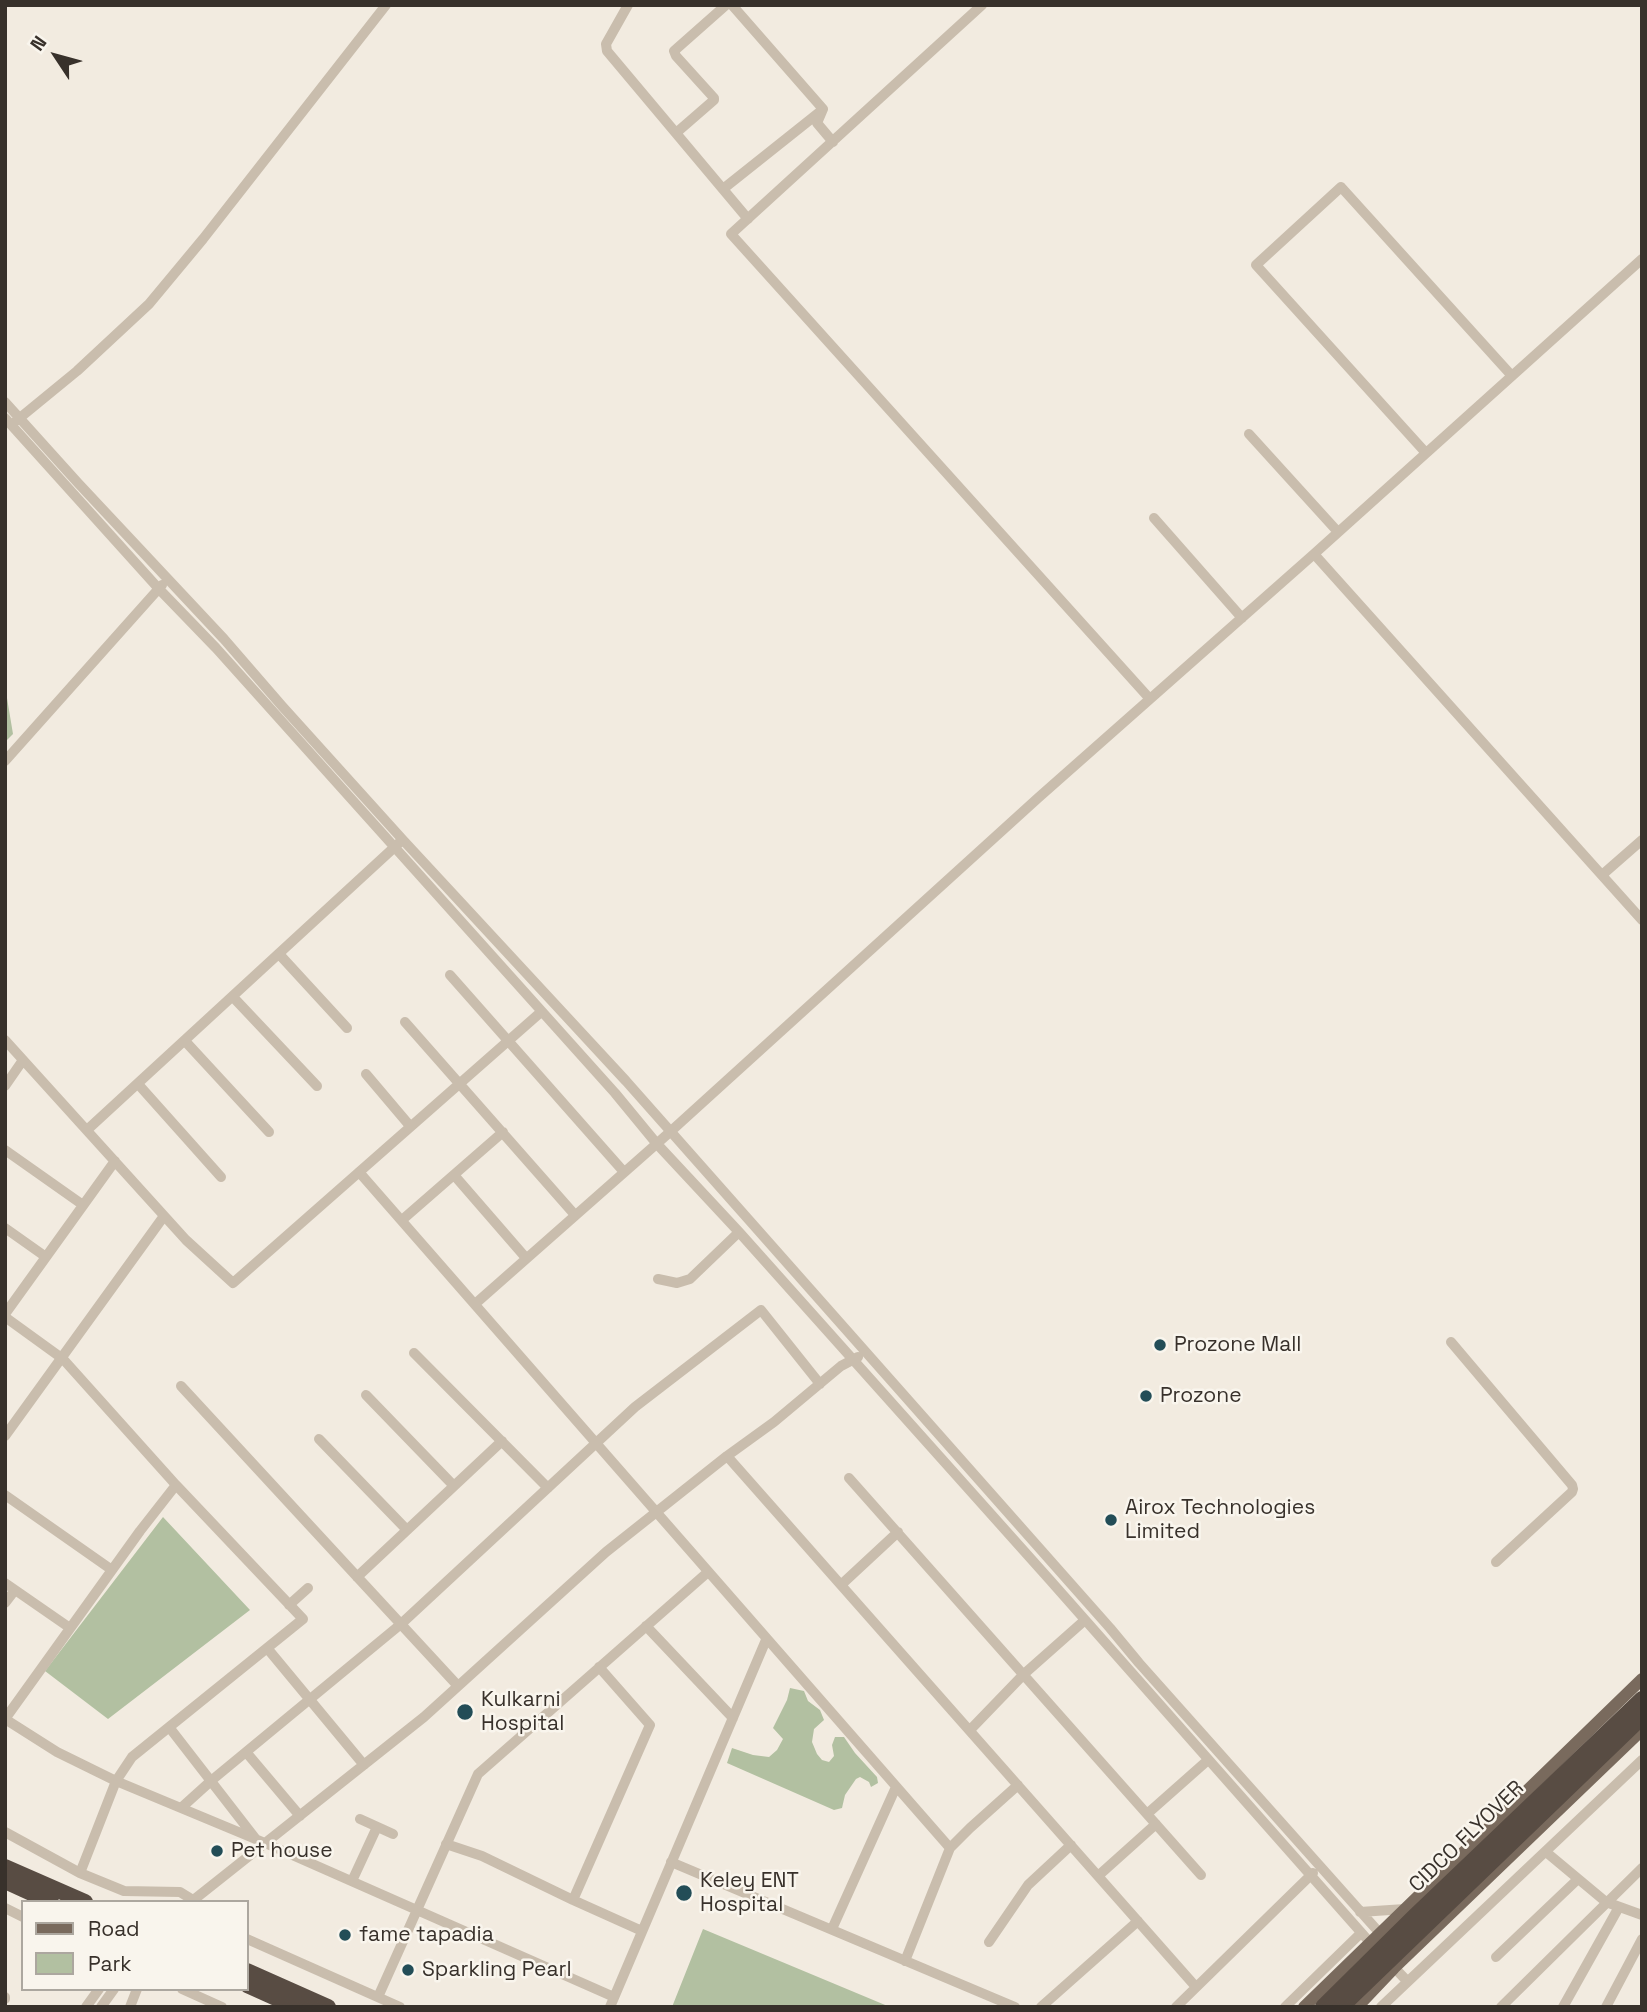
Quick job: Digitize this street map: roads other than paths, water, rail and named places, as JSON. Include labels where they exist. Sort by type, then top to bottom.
[{"type":"highway","name":"CIDCO FLYOVER","points":[[1323,2007],[1642,1699]]},
{"type":"highway","name":"CIDCO FLYOVER","points":[[1341,2007],[1642,1717]]},
{"type":"highway","points":[[5,1867],[80,1900]]},
{"type":"highway","points":[[5,1881],[47,1900]]},
{"type":"highway","points":[[248,1971],[328,2007]]},
{"type":"highway","points":[[248,1985],[296,2007]]},
{"type":"main road","points":[[1304,2007],[1365,1938],[1380,1933],[1642,1679]]},
{"type":"main road","points":[[1357,2007],[1399,1963],[1642,1730]]},
{"type":"street","points":[[12,420],[77,371],[149,304],[204,239],[386,5]]},
{"type":"street","points":[[628,5],[606,44],[607,51],[748,219]]},
{"type":"street","points":[[676,133],[714,98],[674,51],[726,5]]},
{"type":"street","points":[[732,5],[823,109]]},
{"type":"street","points":[[982,5],[731,234],[1150,699]]},
{"type":"street","points":[[723,189],[823,109]]},
{"type":"street","points":[[823,109],[817,123],[833,142]]},
{"type":"street","points":[[1426,453],[1256,265],[1341,187],[1513,376]]},
{"type":"street","points":[[475,1304],[1642,259]]},
{"type":"street","points":[[5,402],[12,420],[159,589],[399,844],[541,1012],[1085,1620],[1365,1938],[1399,1963]]},
{"type":"street","points":[[12,420],[78,483],[168,578],[330,768]]},
{"type":"street","points":[[1248,433],[1338,532]]},
{"type":"street","points":[[1154,518],[1242,618]]},
{"type":"street","points":[[1314,554],[1642,920]]},
{"type":"street","points":[[5,761],[168,578]]},
{"type":"street","points":[[1602,875],[1642,840]]},
{"type":"street","points":[[399,844],[510,954],[1321,1866],[1380,1933],[1407,1981]]},
{"type":"street","points":[[87,1130],[399,844]]},
{"type":"street","points":[[279,954],[347,1028]]},
{"type":"street","points":[[450,975],[624,1172]]},
{"type":"street","points":[[233,997],[317,1086]]},
{"type":"street","points":[[5,1040],[186,1240],[233,1283],[541,1012]]},
{"type":"street","points":[[405,1022],[575,1215]]},
{"type":"street","points":[[185,1041],[269,1132]]},
{"type":"street","points":[[5,1086],[23,1060]]},
{"type":"street","points":[[366,1074],[410,1126]]},
{"type":"street","points":[[138,1084],[220,1177]]},
{"type":"street","points":[[402,1220],[503,1132]]},
{"type":"street","points":[[5,1150],[83,1205]]},
{"type":"street","points":[[80,1873],[116,1781],[132,1757],[303,1619],[176,1485],[63,1359],[6,1311],[115,1161]]},
{"type":"street","points":[[359,1171],[950,1848]]},
{"type":"street","points":[[454,1175],[526,1258]]},
{"type":"street","points":[[5,1436],[164,1216]]},
{"type":"street","points":[[5,1228],[46,1257]]},
{"type":"street","points":[[658,1279],[677,1283],[690,1279],[739,1232]]},
{"type":"street","points":[[181,1808],[401,1624],[635,1406],[761,1310],[820,1384]]},
{"type":"street","points":[[1451,1342],[1572,1485],[1572,1492],[1496,1562]]},
{"type":"street","points":[[193,1900],[260,1841],[300,1816],[424,1717],[587,1569],[820,1384],[860,1347]]},
{"type":"street","points":[[414,1353],[548,1488]]},
{"type":"street","points":[[181,1386],[458,1686]]},
{"type":"street","points":[[366,1395],[454,1486]]},
{"type":"street","points":[[319,1439],[407,1530]]},
{"type":"street","points":[[357,1577],[502,1441]]},
{"type":"street","points":[[727,1456],[1196,1987]]},
{"type":"street","points":[[849,1478],[1201,1875]]},
{"type":"street","points":[[176,1485],[5,1719],[57,1752],[116,1781],[418,1910],[612,2002],[766,1640]]},
{"type":"street","points":[[5,1495],[112,1570]]},
{"type":"street","points":[[842,1584],[898,1532]]},
{"type":"street","points":[[378,1997],[478,1774],[708,1572]]},
{"type":"street","points":[[5,1603],[10,1586],[71,1628]]},
{"type":"street","points":[[289,1605],[308,1588]]},
{"type":"street","points":[[970,1730],[1024,1674],[1085,1620]]},
{"type":"street","points":[[646,1626],[733,1717]]},
{"type":"street","points":[[267,1648],[364,1765]]},
{"type":"street","points":[[573,1900],[650,1725],[599,1667]]},
{"type":"street","points":[[169,1727],[260,1841]]},
{"type":"street","points":[[246,1752],[300,1816]]},
{"type":"street","points":[[1147,1814],[1208,1760]]},
{"type":"street","points":[[1381,2007],[1642,1760]]},
{"type":"street","points":[[905,1961],[950,1848],[1018,1785]]},
{"type":"street","points":[[832,1929],[896,1787]]},
{"type":"street","points":[[360,1819],[393,1834]]},
{"type":"street","points":[[1098,1876],[1156,1824]]},
{"type":"street","points":[[352,1881],[377,1827]]},
{"type":"street","points":[[5,1832],[80,1873],[124,1891],[180,1892],[191,1900]]},
{"type":"street","points":[[446,1844],[482,1856],[642,1931]]},
{"type":"street","points":[[989,1942],[1028,1885],[1071,1845]]},
{"type":"street","points":[[1546,1852],[1606,1902],[1642,1915]]},
{"type":"street","points":[[670,1862],[1016,2007]]},
{"type":"street","points":[[1176,2007],[1321,1866]]},
{"type":"street","points":[[1501,2007],[1642,1868]]},
{"type":"street","points":[[1496,1957],[1578,1879]]},
{"type":"street","points":[[1563,2007],[1619,1907]]},
{"type":"street","points":[[5,1908],[21,1916]]},
{"type":"street","points":[[1360,1912],[1405,1909]]},
{"type":"street","points":[[1041,2007],[1138,1921]]},
{"type":"street","points":[[1285,2007],[1365,1938]]},
{"type":"street","points":[[1606,2007],[1642,1939]]},
{"type":"street","points":[[248,1940],[400,2007]]},
{"type":"street","points":[[86,2007],[98,1991]]},
{"type":"street","points":[[101,2007],[113,1991]]},
{"type":"street","points":[[186,1991],[222,2007]]},
{"type":"place","name":"Prozone Mall","points":[[1160,1345]]},
{"type":"place","name":"Prozone","points":[[1146,1396]]},
{"type":"place","name":"Airox Technologies Limited","points":[[1111,1520]]},
{"type":"place","name":"Kulkarni Hospital","points":[[465,1712]]},
{"type":"place","name":"Pet house","points":[[217,1851]]},
{"type":"place","name":"Keley ENT Hospital","points":[[684,1893]]},
{"type":"place","name":"fame tapadia","points":[[345,1935]]},
{"type":"place","name":"Sparkling Pearl","points":[[408,1970]]}]
